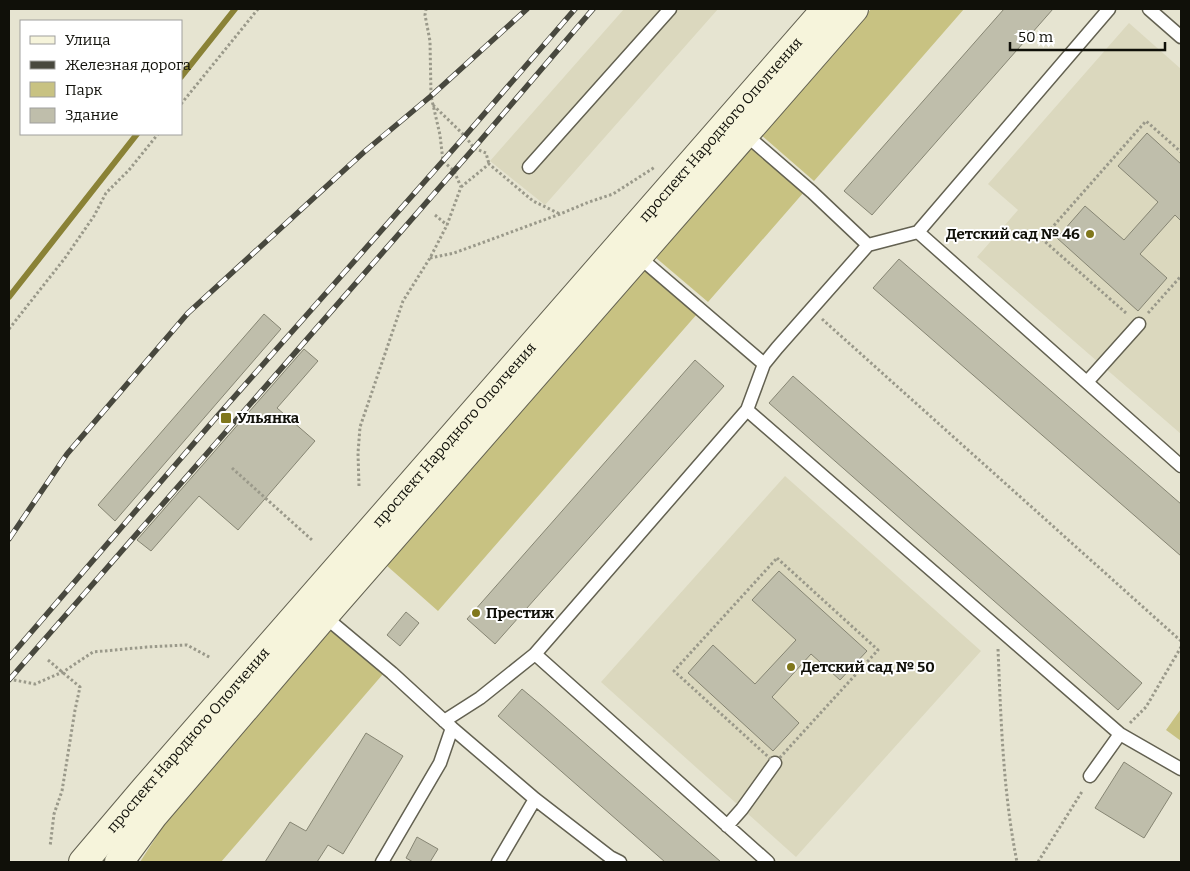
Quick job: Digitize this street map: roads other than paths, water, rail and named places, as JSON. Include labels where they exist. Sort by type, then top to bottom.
[{"type":"main road","name":"проспект Народного Ополчения","points":[[83,862],[826,9]]},
{"type":"main road","name":"проспект Народного Ополчения","points":[[119,862],[153,816],[324,616],[854,9]]},
{"type":"lane","points":[[529,167],[670,9]]},
{"type":"lane","points":[[382,862],[440,763],[448,725],[535,654],[747,410],[764,364],[810,309],[868,245],[918,232],[1109,9]]},
{"type":"lane","points":[[1149,9],[1181,37]]},
{"type":"lane","points":[[745,134],[812,192],[868,245]]},
{"type":"lane","points":[[918,232],[1181,466]]},
{"type":"lane","points":[[638,256],[764,364]]},
{"type":"lane","points":[[1087,382],[1139,324]]},
{"type":"lane","points":[[747,410],[1120,734],[1181,769]]},
{"type":"lane","points":[[324,616],[392,673],[448,725],[612,860]]},
{"type":"lane","points":[[535,654],[768,862]]},
{"type":"lane","points":[[1090,776],[1120,734]]},
{"type":"lane","points":[[727,826],[742,809],[775,763]]},
{"type":"lane","points":[[498,862],[536,799]]},
{"type":"waterway","points":[[182,76],[235,9]]},
{"type":"waterway","points":[[9,297],[136,135]]},
{"type":"railway","points":[[9,539],[67,454],[188,313],[364,152],[431,96],[527,9]]},
{"type":"railway","points":[[9,658],[220,413],[575,9]]},
{"type":"railway","points":[[9,680],[593,9]]},
{"type":"place","name":"Детский сад № 46","points":[[1090,234]]},
{"type":"place","name":"Ульянка","points":[[226,418]]},
{"type":"place","name":"Престиж","points":[[476,613]]},
{"type":"place","name":"Детский сад № 50","points":[[791,667]]}]
